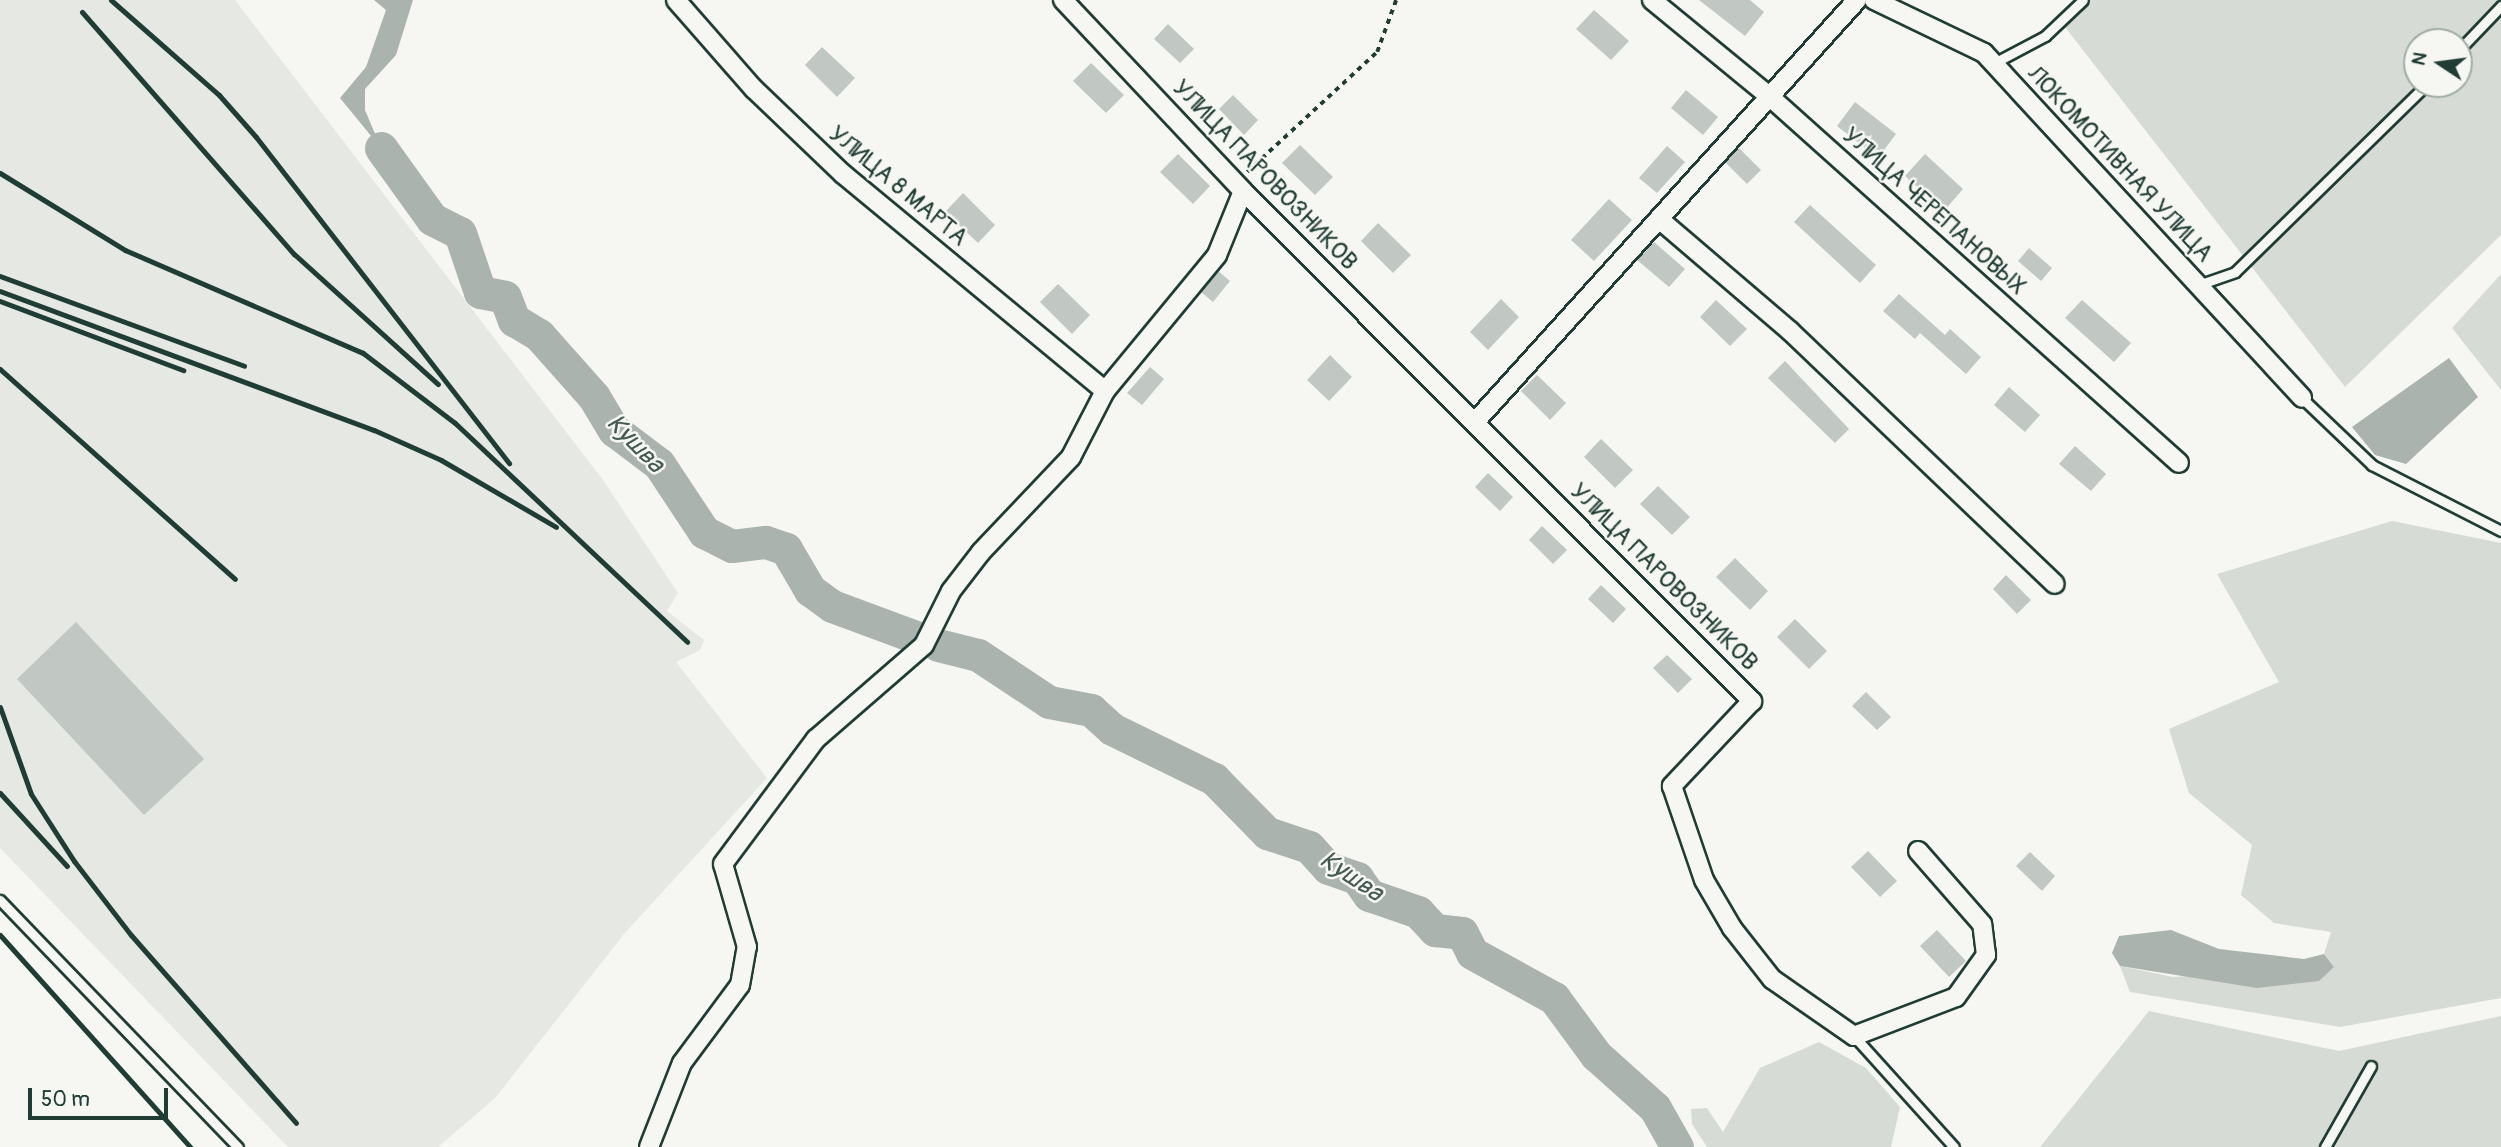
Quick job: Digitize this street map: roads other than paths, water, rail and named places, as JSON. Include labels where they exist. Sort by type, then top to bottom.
[{"type":"street","name":"УЛИЦА 8 МАРТА","points":[[676,0],[754,89],[843,174],[1105,391]]},
{"type":"street","name":"УЛИЦА ПАРОВОЗНИКОВ","points":[[1063,0],[1239,186],[1752,701],[1672,786],[1704,880],[1732,928],[1772,979],[1853,1036]]},
{"type":"street","name":"УЛИЦА ЧЕРЕПАНОВЫХ","points":[[1652,0],[1769,96],[2179,463]]},
{"type":"street","points":[[1475,422],[1857,0]]},
{"type":"street","name":"ЛОКОМОТИВНАЯ УЛИЦА","points":[[1874,0],[1984,53],[2302,398]]},
{"type":"street","points":[[649,1147],[682,1063],[740,985],[747,947],[723,864],[816,739],[924,645],[951,591],[981,552],[1071,457],[1105,391],[1217,255],[1239,186]]},
{"type":"street","points":[[1659,219],[1790,331],[2055,584]]},
{"type":"street","points":[[1853,1036],[1956,997],[1986,955],[1982,924],[1918,851]]},
{"type":"lane","points":[[1994,63],[2045,36],[2083,0]]},
{"type":"lane","points":[[2473,35],[2501,6]]},
{"type":"lane","points":[[2198,285],[2235,272],[2413,98]]},
{"type":"lane","points":[[2302,398],[2372,465],[2501,531]]},
{"type":"lane","points":[[0,900],[237,1147]]},
{"type":"lane","points":[[1853,1036],[1954,1147]]},
{"type":"lane","points":[[2325,1147],[2371,1066]]},
{"type":"waterway","name":"Кушва","points":[[381,148],[432,219],[460,233],[480,292],[505,297],[514,320],[539,335],[594,397],[614,430],[659,464],[704,532],[732,546],[766,542],[786,549],[810,590],[832,606],[916,637]]},
{"type":"waterway","name":"Кушва","points":[[938,645],[978,655],[1049,702],[1091,710],[1112,729],[1214,779],[1267,833],[1309,847],[1328,868],[1357,878],[1369,895],[1418,912],[1435,930],[1462,933],[1472,953],[1554,998],[1596,1055],[1655,1108],[1677,1147]]},
{"type":"railway","points":[[111,0],[219,95],[256,137],[509,463]]},
{"type":"railway","points":[[82,12],[294,254],[438,384]]},
{"type":"railway","points":[[0,173],[125,250],[363,353],[455,423],[687,642]]},
{"type":"railway","points":[[0,276],[244,366]]},
{"type":"railway","points":[[0,291],[374,430],[441,460],[556,527]]},
{"type":"railway","points":[[0,301],[183,370]]},
{"type":"railway","points":[[0,369],[235,579]]},
{"type":"railway","points":[[0,707],[31,794],[74,861],[131,935],[296,1123]]},
{"type":"railway","points":[[0,793],[67,866]]},
{"type":"railway","points":[[0,935],[190,1147]]}]
